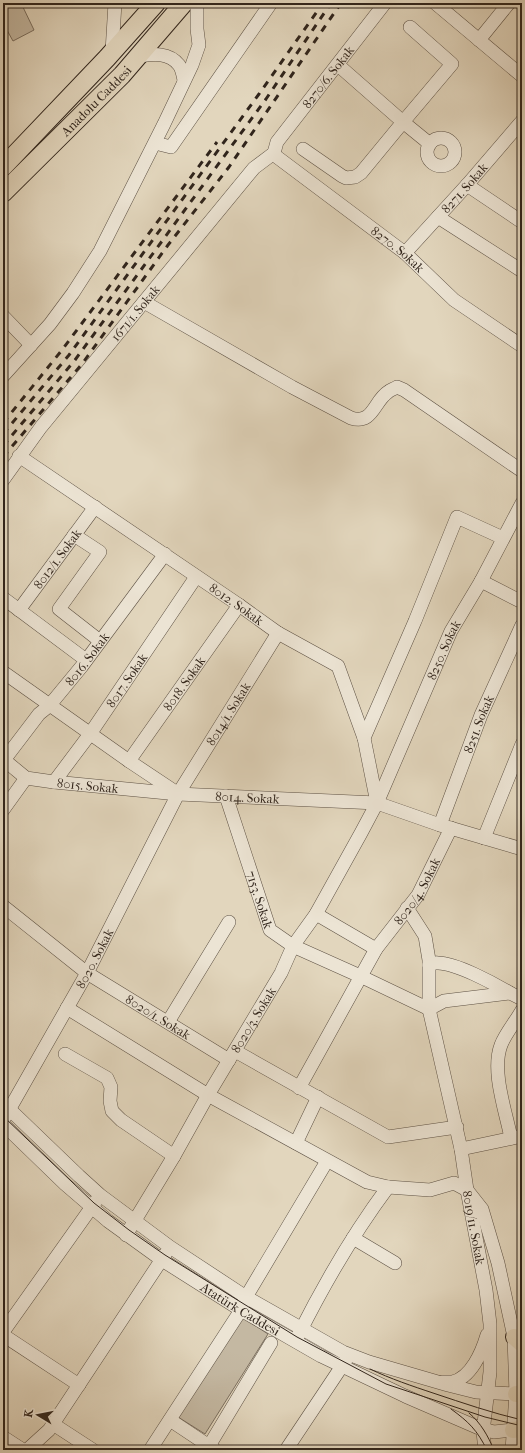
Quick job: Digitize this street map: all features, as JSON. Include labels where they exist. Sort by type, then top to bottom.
[{"type":"highway","name":"Anadolu Caddesi","points":[[3,168],[156,3]]},
{"type":"highway","name":"Anadolu Caddesi","points":[[3,193],[122,76],[184,3]]},
{"type":"street","points":[[112,52],[114,3]]},
{"type":"street","points":[[3,376],[50,324],[74,293],[100,251],[192,65],[199,45],[197,29],[197,3]]},
{"type":"street","points":[[154,143],[171,147],[271,3]]},
{"type":"street","name":"8270/6. Sokak","points":[[274,153],[277,142],[385,3]]},
{"type":"street","points":[[435,3],[522,76]]},
{"type":"street","points":[[479,40],[509,3]]},
{"type":"street","points":[[303,149],[346,178],[354,177],[361,173],[452,64],[410,27]]},
{"type":"street","points":[[140,56],[156,53],[174,59],[180,66],[184,80]]},
{"type":"street","points":[[338,65],[430,144]]},
{"type":"street","name":"8271. Sokak","points":[[405,253],[467,185],[522,120]]},
{"type":"street","name":"8270. Sokak","points":[[274,153],[277,157],[405,253],[454,300],[522,346]]},
{"type":"street","name":"1671/1. Sokak","points":[[3,480],[41,427],[254,168],[274,153]]},
{"type":"street","points":[[467,185],[522,222]]},
{"type":"street","points":[[438,216],[522,271]]},
{"type":"street","points":[[144,302],[292,387],[351,418],[359,420],[365,419],[387,392],[397,387],[404,390],[522,471]]},
{"type":"street","points":[[3,316],[31,346]]},
{"type":"street","name":"8012. Sokak","points":[[19,456],[165,554],[278,633],[338,666],[364,738],[377,803]]},
{"type":"street","name":"8250. Sokak","points":[[377,803],[451,631],[481,581],[522,503]]},
{"type":"street","name":"8012/1. Sokak","points":[[19,610],[95,507]]},
{"type":"street","points":[[364,738],[415,621],[457,517],[503,538]]},
{"type":"street","points":[[74,535],[100,552],[59,610],[100,641]]},
{"type":"street","name":"8016. Sokak","points":[[3,759],[39,714],[49,706],[86,660],[165,554]]},
{"type":"street","name":"8017. Sokak","points":[[54,782],[90,734],[196,577]]},
{"type":"street","points":[[481,581],[522,602]]},
{"type":"street","points":[[3,598],[86,660]]},
{"type":"street","name":"8018. Sokak","points":[[128,761],[239,605]]},
{"type":"street","name":"8251. Sokak","points":[[445,826],[481,715],[517,650],[522,625]]},
{"type":"street","name":"8014/1. Sokak","points":[[178,794],[278,633]]},
{"type":"street","points":[[3,672],[49,706],[178,794]]},
{"type":"street","points":[[484,838],[522,744]]},
{"type":"street","points":[[3,759],[26,778],[3,810]]},
{"type":"street","name":"8015. Sokak","points":[[26,778],[178,794]]},
{"type":"street","name":"8014. Sokak","points":[[178,794],[377,803],[445,826],[522,849]]},
{"type":"street","name":"8020. Sokak","points":[[5,1111],[87,973],[178,794]]},
{"type":"street","name":"7153. Sokak","points":[[226,796],[270,930],[293,946],[428,1009]]},
{"type":"street","name":"8020/3. Sokak","points":[[126,1235],[174,1156],[208,1094],[281,973],[293,946],[316,914],[377,803]]},
{"type":"street","name":"8020/4. Sokak","points":[[299,1088],[376,949],[418,894],[445,826]]},
{"type":"street","name":"8020/1. Sokak","points":[[3,906],[87,973],[168,1022],[299,1088],[388,1137],[457,1127]]},
{"type":"street","name":"8019/11. Sokak","points":[[407,908],[425,936],[429,965],[428,1009],[457,1127],[486,1290],[490,1324],[490,1372],[483,1429],[485,1450]]},
{"type":"street","points":[[316,914],[376,949]]},
{"type":"street","points":[[168,1022],[229,922]]},
{"type":"street","points":[[429,965],[436,962],[449,964],[488,980],[522,999]]},
{"type":"street","points":[[428,1009],[444,1001],[510,993]]},
{"type":"street","points":[[67,1008],[208,1094],[367,1182],[388,1187],[430,1190],[454,1183],[467,1190],[482,1209],[519,1339],[519,1394],[517,1430],[512,1450]]},
{"type":"street","points":[[461,1149],[517,1137],[498,1079],[498,1060],[501,1044],[522,1010]]},
{"type":"street","points":[[65,1054],[107,1078],[111,1086],[110,1101],[112,1111],[121,1120],[174,1156]]},
{"type":"street","points":[[296,1143],[318,1098]]},
{"type":"street","name":"Atatürk Caddesi","points":[[5,1111],[100,1195],[135,1221],[246,1297],[302,1328],[373,1382],[483,1429],[494,1432],[517,1430]]},
{"type":"street","name":"Atatürk Caddesi","points":[[3,1124],[65,1184],[126,1235],[162,1260],[241,1310],[321,1356],[476,1392],[519,1394]]},
{"type":"street","points":[[150,1450],[241,1310],[246,1297],[328,1161]]},
{"type":"street","points":[[295,1341],[334,1268],[367,1215],[388,1187]]},
{"type":"street","points":[[3,1332],[100,1195]]},
{"type":"street","points":[[353,1238],[395,1264]]},
{"type":"street","points":[[26,1450],[49,1430],[170,1246]]},
{"type":"street","points":[[436,1382],[453,1382],[465,1376],[483,1347],[490,1324]]},
{"type":"street","points":[[3,1335],[79,1386]]},
{"type":"street","points":[[170,1420],[212,1448],[271,1343]]},
{"type":"street","points":[[286,1450],[346,1361]]},
{"type":"street","points":[[461,1420],[475,1436],[482,1450]]},
{"type":"street","points":[[53,1424],[93,1450]]},
{"type":"street","points":[[3,1437],[23,1450]]},
{"type":"shaded area","points":[[3,3],[21,3],[34,30],[13,41],[3,23]]},
{"type":"shaded area","points":[[242,1317],[268,1334],[205,1434],[178,1417]]},
{"type":"tram line","points":[[3,1116],[94,1203],[129,1230],[165,1255],[297,1337],[386,1384],[485,1417],[522,1426]]},
{"type":"tram line","points":[[370,1369],[425,1390],[522,1420]]},
{"type":"tram line","points":[[451,1409],[472,1427],[480,1437],[487,1450]]},
{"type":"tram line","points":[[469,1413],[484,1430],[494,1450]]},
{"type":"tram line","points":[[517,1450],[522,1446]]},
{"type":"railway","points":[[3,434],[69,355],[259,94],[323,3]]},
{"type":"railway","points":[[3,446],[75,360],[266,99],[331,3]]},
{"type":"railway","points":[[3,457],[82,364],[168,245],[229,167],[341,3]]},
{"type":"railway","points":[[3,423],[62,350],[217,142]]}]
